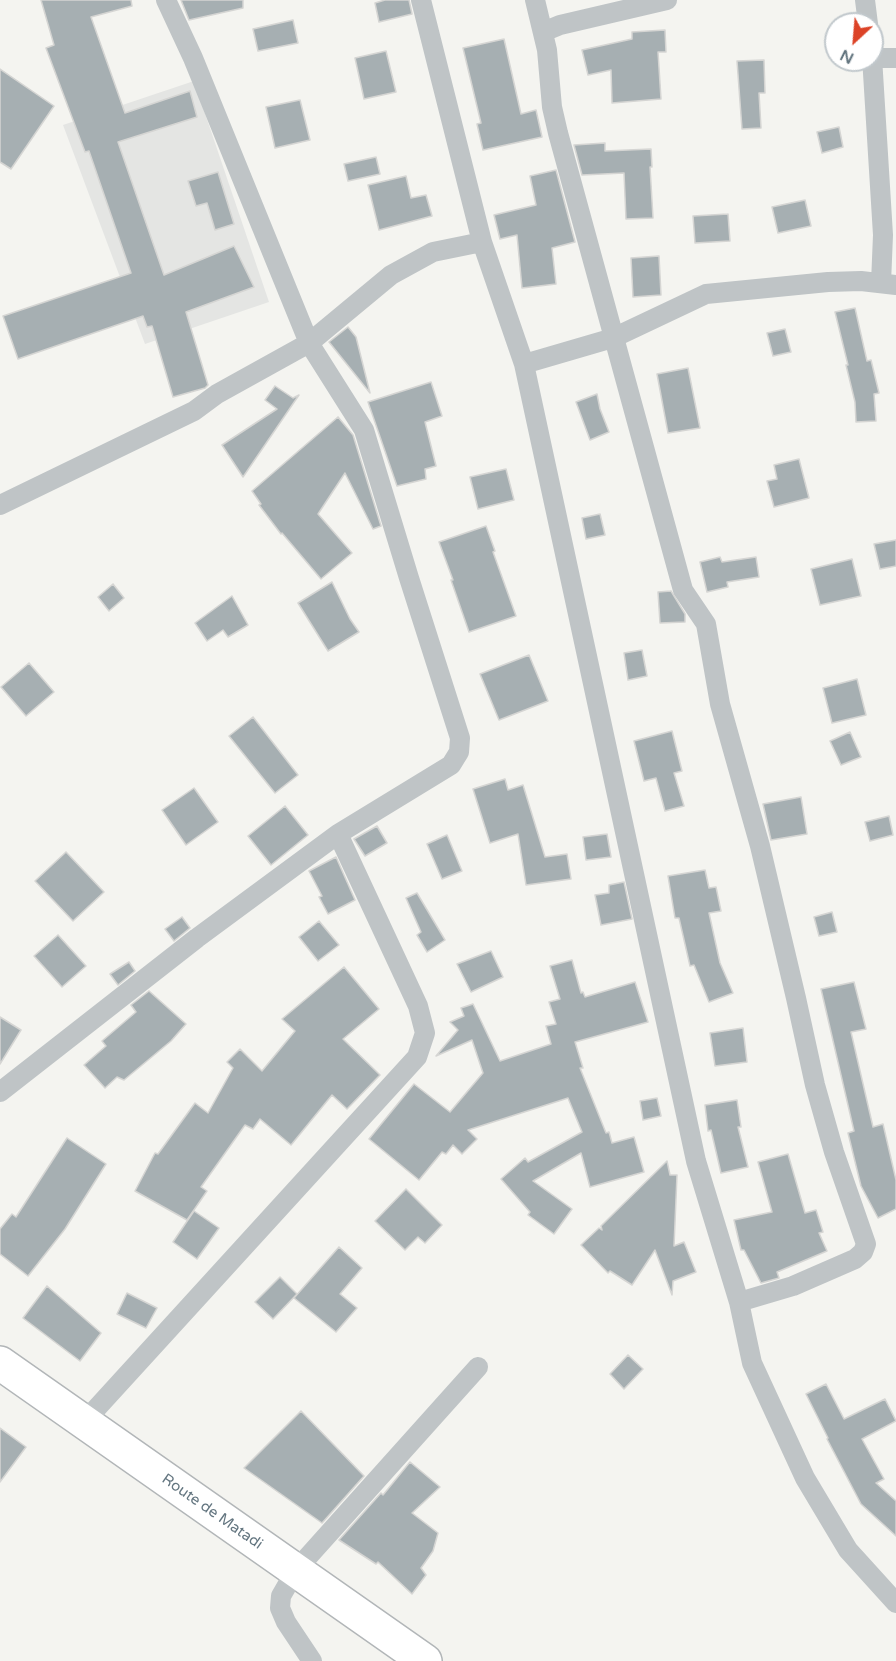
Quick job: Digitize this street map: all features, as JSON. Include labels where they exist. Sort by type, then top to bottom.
[{"type":"highway","name":"Route de Matadi","points":[[0,1363],[424,1661]]},
{"type":"street","points":[[0,1092],[197,938],[338,834],[451,765],[459,752],[460,738],[408,578],[364,430],[309,343],[193,58],[166,0]]},
{"type":"street","points":[[421,0],[482,242],[524,364],[696,1161],[739,1302],[752,1363],[805,1478],[848,1550],[896,1604]]},
{"type":"street","points":[[535,0],[547,50],[552,107],[556,124],[683,590],[706,624],[720,704],[760,846],[815,1085],[834,1152],[866,1244],[863,1252],[855,1259],[793,1286],[739,1302]]},
{"type":"street","points":[[543,32],[560,25],[667,0]]},
{"type":"street","points":[[524,364],[614,338],[706,294],[828,282],[861,281],[889,284],[890,234],[874,72]]},
{"type":"street","points":[[0,506],[194,411],[217,394],[309,343],[391,275],[433,252],[482,242]]},
{"type":"street","points":[[84,1422],[417,1057],[425,1033],[418,1006],[338,834]]},
{"type":"street","points":[[312,1661],[286,1622],[280,1608],[281,1596],[296,1570],[478,1367]]},
{"type":"shaded area","points":[[194,81],[269,302],[145,344],[63,125]]},
{"type":"building","points":[[41,0],[131,0],[132,6],[91,17],[125,113],[190,91],[197,117],[118,142],[164,275],[234,246],[254,287],[186,312],[208,385],[205,388],[173,397],[152,326],[147,327],[143,316],[18,359],[3,316],[131,273],[89,151],[85,152],[46,48],[54,45]]},
{"type":"building","points":[[181,0],[243,0],[243,8],[189,20]]},
{"type":"building","points":[[385,0],[409,0],[412,14],[379,22],[375,3]]},
{"type":"building","points":[[293,20],[298,43],[258,51],[253,29]]},
{"type":"building","points":[[665,30],[666,52],[658,52],[661,99],[612,103],[611,70],[588,75],[582,50],[632,39],[632,32]]},
{"type":"building","points":[[504,39],[521,114],[536,110],[542,137],[483,150],[477,124],[481,123],[463,48]]},
{"type":"building","points":[[386,51],[396,92],[364,99],[355,58]]},
{"type":"building","points":[[764,60],[765,93],[759,93],[761,128],[742,129],[737,61]]},
{"type":"building","points":[[0,69],[54,106],[11,169],[0,162]]},
{"type":"building","points":[[300,100],[310,140],[275,148],[266,107]]},
{"type":"building","points":[[839,127],[843,147],[822,153],[817,132]]},
{"type":"building","points":[[605,143],[605,151],[651,149],[653,218],[626,219],[624,173],[582,175],[574,145]]},
{"type":"building","points":[[376,157],[380,174],[348,181],[344,164]]},
{"type":"building","points":[[556,170],[575,242],[552,248],[556,284],[522,288],[517,235],[500,239],[494,215],[536,205],[530,176]]},
{"type":"building","points":[[218,172],[234,224],[215,230],[207,203],[196,206],[188,181]]},
{"type":"building","points":[[406,176],[411,198],[426,195],[432,216],[379,230],[368,185]]},
{"type":"building","points":[[805,200],[811,226],[778,233],[772,207]]},
{"type":"building","points":[[728,214],[730,241],[695,243],[693,216]]},
{"type":"building","points":[[659,256],[661,295],[633,297],[631,258]]},
{"type":"building","points":[[855,308],[867,361],[871,360],[879,393],[874,394],[876,421],[856,422],[855,402],[846,365],[848,365],[835,312]]},
{"type":"building","points":[[348,327],[356,337],[370,393],[329,342]]},
{"type":"building","points":[[785,329],[791,352],[773,356],[767,333]]},
{"type":"building","points":[[688,368],[700,428],[668,433],[657,374]]},
{"type":"building","points":[[431,382],[442,416],[425,422],[436,466],[425,469],[426,479],[397,486],[368,402]]},
{"type":"building","points":[[275,386],[293,398],[299,395],[243,477],[222,445],[277,409],[265,400]]},
{"type":"building","points":[[597,394],[609,432],[590,440],[576,402]]},
{"type":"building","points":[[338,417],[353,435],[381,526],[373,529],[345,473],[318,514],[352,553],[321,579],[281,534],[259,505],[261,504],[252,491]]},
{"type":"building","points":[[799,459],[809,498],[774,507],[767,481],[777,479],[774,465]]},
{"type":"building","points":[[506,469],[514,500],[478,509],[470,477]]},
{"type":"building","points":[[600,514],[605,535],[586,539],[582,518]]},
{"type":"building","points":[[486,526],[516,616],[469,632],[439,542]]},
{"type":"building","points":[[896,540],[896,566],[880,569],[874,544]]},
{"type":"building","points":[[720,557],[722,562],[756,557],[759,577],[727,582],[728,587],[707,592],[700,562]]},
{"type":"building","points":[[852,559],[861,596],[820,605],[811,569]]},
{"type":"building","points":[[332,582],[359,632],[328,651],[298,603]]},
{"type":"building","points":[[113,584],[124,598],[109,611],[98,597]]},
{"type":"building","points":[[671,591],[685,614],[685,622],[660,623],[658,592]]},
{"type":"building","points":[[232,596],[248,625],[228,637],[223,630],[207,641],[195,623]]},
{"type":"building","points":[[642,650],[647,676],[628,680],[624,653]]},
{"type":"building","points":[[529,655],[548,701],[499,720],[480,674]]},
{"type":"building","points":[[29,663],[54,692],[26,716],[1,687]]},
{"type":"building","points":[[857,679],[866,715],[832,723],[823,688]]},
{"type":"building","points":[[253,717],[298,775],[275,793],[229,736]]},
{"type":"building","points":[[672,731],[682,771],[674,773],[684,806],[665,811],[656,778],[644,781],[634,741]]},
{"type":"building","points":[[850,732],[861,757],[841,765],[830,741]]},
{"type":"building","points":[[505,779],[508,790],[523,785],[545,857],[567,854],[571,879],[526,885],[518,834],[490,843],[473,789]]},
{"type":"building","points":[[194,788],[218,822],[186,845],[162,810]]},
{"type":"building","points":[[801,797],[807,834],[771,840],[763,804]]},
{"type":"building","points":[[285,806],[308,835],[271,865],[248,836]]},
{"type":"building","points":[[889,816],[893,835],[870,841],[865,822]]},
{"type":"building","points":[[377,826],[387,843],[365,856],[354,839]]},
{"type":"building","points":[[607,834],[611,857],[586,860],[583,837]]},
{"type":"building","points":[[447,835],[462,871],[442,879],[427,844]]},
{"type":"building","points":[[66,852],[104,892],[73,921],[35,881]]},
{"type":"building","points":[[336,857],[355,900],[328,914],[309,871]]},
{"type":"building","points":[[705,870],[709,888],[716,887],[721,911],[709,913],[720,963],[733,993],[709,1002],[694,965],[690,966],[679,918],[675,918],[668,876]]},
{"type":"building","points":[[624,882],[632,919],[601,925],[595,895],[609,893],[609,885]]},
{"type":"building","points":[[417,893],[445,940],[427,952],[417,935],[421,932],[406,898]]},
{"type":"building","points":[[832,912],[837,932],[819,936],[814,917]]},
{"type":"building","points":[[182,917],[190,928],[174,941],[165,929]]},
{"type":"building","points":[[319,921],[339,945],[318,961],[299,937]]},
{"type":"building","points":[[58,935],[86,966],[62,987],[34,956]]},
{"type":"building","points":[[491,951],[503,977],[471,992],[457,964]]},
{"type":"building","points":[[572,960],[581,993],[583,992],[585,997],[635,982],[648,1022],[575,1042],[583,1068],[580,1068],[606,1133],[609,1132],[612,1143],[634,1137],[644,1172],[590,1187],[581,1153],[533,1181],[572,1209],[554,1234],[528,1215],[530,1212],[501,1179],[525,1158],[528,1162],[582,1132],[568,1098],[468,1130],[477,1139],[462,1154],[453,1145],[446,1154],[442,1152],[419,1180],[369,1139],[414,1084],[450,1112],[483,1073],[472,1040],[436,1056],[458,1030],[450,1022],[464,1016],[461,1008],[473,1004],[500,1061],[551,1044],[546,1026],[556,1024],[549,1002],[560,999],[550,966]]},
{"type":"building","points":[[129,962],[135,971],[118,985],[110,974]]},
{"type":"building","points":[[344,967],[379,1009],[343,1039],[380,1075],[347,1109],[332,1095],[291,1145],[260,1119],[253,1129],[245,1125],[201,1187],[207,1191],[187,1220],[135,1191],[155,1153],[158,1154],[195,1103],[208,1113],[233,1068],[227,1062],[240,1049],[262,1071],[295,1031],[282,1019]]},
{"type":"building","points":[[854,982],[866,1029],[851,1032],[873,1127],[883,1124],[896,1180],[896,1209],[878,1218],[861,1186],[848,1133],[854,1131],[821,989]]},
{"type":"building","points":[[149,991],[186,1024],[171,1041],[124,1080],[117,1077],[105,1088],[84,1065],[106,1046],[102,1041],[136,1012],[131,1005]]},
{"type":"building","points":[[0,1017],[21,1030],[0,1064]]},
{"type":"building","points":[[743,1028],[747,1062],[715,1066],[710,1033]]},
{"type":"building","points":[[657,1098],[661,1116],[643,1120],[640,1101]]},
{"type":"building","points":[[737,1100],[741,1127],[738,1127],[748,1167],[721,1173],[711,1130],[708,1131],[705,1105]]},
{"type":"building","points":[[67,1138],[106,1164],[65,1229],[28,1276],[0,1254],[0,1229],[12,1214],[16,1217]]},
{"type":"building","points":[[788,1154],[805,1213],[816,1210],[823,1232],[819,1233],[827,1251],[777,1272],[779,1278],[761,1283],[744,1250],[741,1250],[734,1220],[772,1212],[758,1162]]},
{"type":"building","points":[[667,1161],[670,1175],[677,1175],[674,1246],[684,1242],[696,1272],[673,1281],[672,1295],[655,1250],[632,1285],[610,1271],[608,1273],[581,1245],[599,1228],[602,1230],[601,1226]]},
{"type":"building","points":[[406,1189],[442,1225],[425,1243],[418,1237],[405,1250],[375,1221]]},
{"type":"building","points":[[194,1211],[219,1228],[197,1259],[173,1242]]},
{"type":"building","points":[[339,1247],[362,1268],[340,1294],[357,1308],[336,1332],[294,1298]]},
{"type":"building","points":[[280,1277],[297,1294],[273,1319],[255,1302]]},
{"type":"building","points":[[47,1286],[101,1333],[80,1361],[23,1318]]},
{"type":"building","points":[[127,1293],[157,1308],[146,1328],[117,1314]]},
{"type":"building","points":[[628,1355],[643,1369],[624,1389],[610,1374]]},
{"type":"building","points":[[826,1384],[844,1419],[885,1399],[896,1421],[862,1439],[884,1479],[876,1483],[896,1501],[896,1536],[861,1504],[806,1394]]},
{"type":"building","points":[[301,1411],[364,1476],[322,1523],[244,1468]]},
{"type":"building","points":[[0,1428],[26,1447],[0,1482]]},
{"type":"building","points":[[410,1462],[440,1487],[412,1513],[438,1533],[433,1551],[421,1568],[426,1575],[412,1594],[378,1562],[376,1564],[339,1540],[381,1493],[383,1495]]}]
